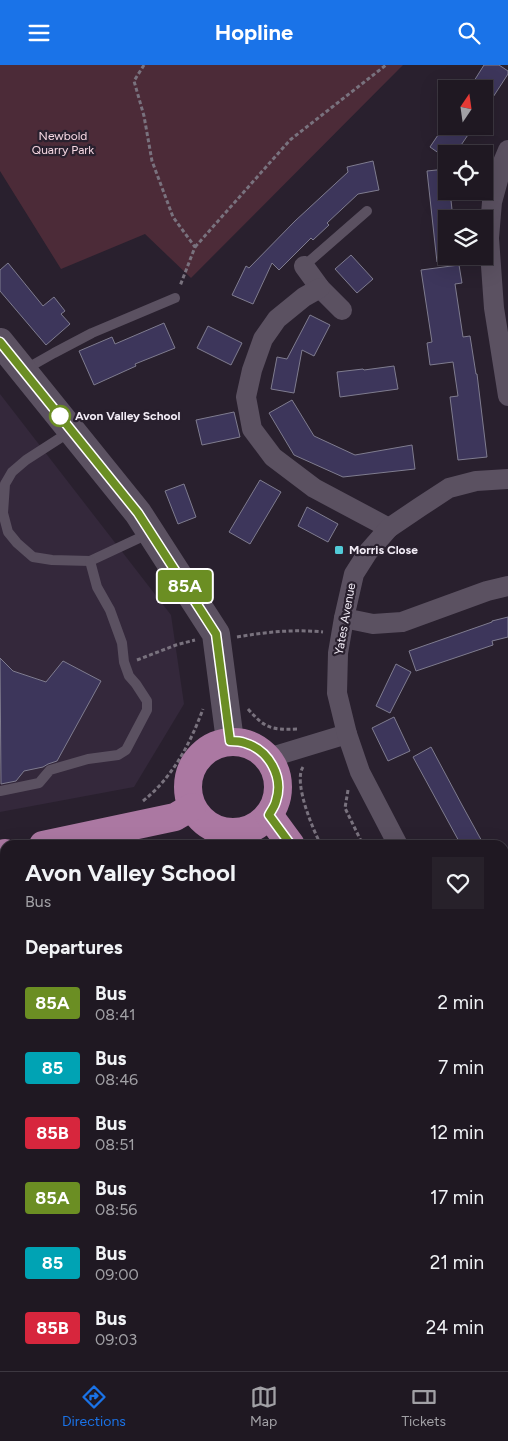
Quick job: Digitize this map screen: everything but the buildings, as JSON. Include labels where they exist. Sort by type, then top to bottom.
[{"type":"highway","points":[[230,741],[244,742],[257,748],[268,758],[276,771],[279,786],[276,801],[269,815],[258,825],[243,831],[228,832],[214,828],[201,819],[192,807],[187,793],[188,778],[193,764],[202,752],[215,744],[230,741]]},
{"type":"highway","points":[[67,840],[175,817],[192,807]]},
{"type":"highway","points":[[269,815],[287,840]]},
{"type":"main road","points":[[0,342],[138,513],[216,634],[230,741]]},
{"type":"street","points":[[508,150],[492,202],[489,238],[501,307],[508,397]]},
{"type":"street","points":[[304,266],[320,288],[342,310]]},
{"type":"street","points":[[320,288],[304,297],[277,319],[263,339],[252,370],[246,397],[252,429],[273,457],[314,488],[389,529]]},
{"type":"street","name":"Yates Avenue","points":[[395,840],[360,772],[347,734],[337,693],[338,653],[354,574],[368,552],[389,529],[449,488],[476,481],[508,479]]},
{"type":"street","points":[[342,626],[402,622],[487,591],[508,586]]},
{"type":"street","points":[[268,758],[347,734]]},
{"type":"lane","points":[[304,266],[367,211]]},
{"type":"lane","points":[[23,371],[92,333],[175,298]]},
{"type":"lane","points":[[72,431],[26,460],[12,472],[5,484],[3,513],[8,532],[16,543],[33,557],[52,560],[90,561],[151,533]]},
{"type":"lane","points":[[0,791],[39,783],[50,770],[88,759],[118,755],[126,750],[147,710],[147,701],[128,675],[122,643],[110,610],[97,587],[90,561]]},
{"type":"path","points":[[144,65],[134,81],[144,116],[152,161],[173,217],[195,247]]},
{"type":"path","points":[[175,298],[195,247],[290,140],[386,65]]},
{"type":"path","points":[[230,638],[265,632],[308,631],[342,626]]},
{"type":"path","points":[[125,664],[176,645],[200,639]]},
{"type":"path","points":[[140,803],[156,791],[188,747],[204,702]]},
{"type":"path","points":[[246,707],[261,723],[278,730],[297,729]]},
{"type":"path","points":[[306,762],[301,770],[301,787],[312,828],[318,840]]},
{"type":"path","points":[[348,787],[345,808],[361,840]]},
{"type":"shaded area","points":[[0,394],[171,615],[184,704],[134,787],[0,812]]},
{"type":"green space","name":"Newbold Quarry Park","points":[[0,65],[403,65],[191,278],[145,234],[61,269],[0,171]]},
{"type":"bus line","name":"85A","points":[[0,342],[138,513],[216,634],[230,741],[244,742],[257,748],[268,758],[276,771],[279,786],[276,801],[269,815],[287,840]]},
{"type":"place","name":"Avon Valley School","points":[[60,416]]},
{"type":"place","name":"Morris Close","points":[[339,550]]}]
